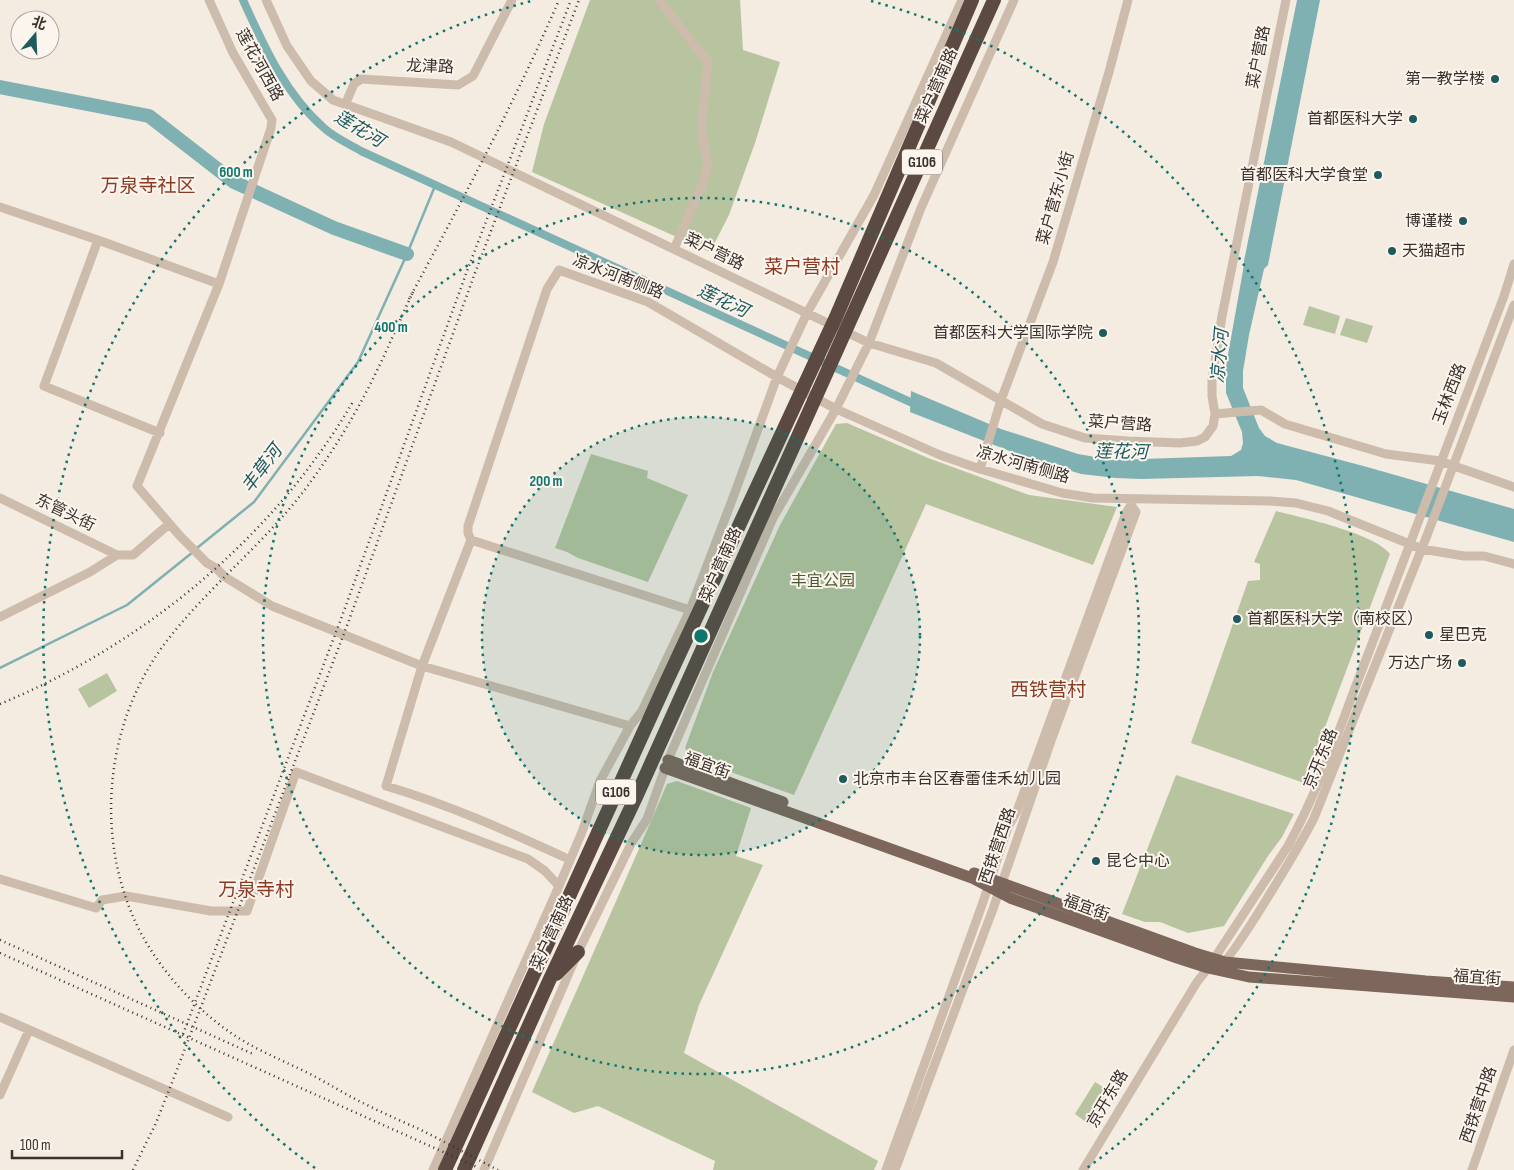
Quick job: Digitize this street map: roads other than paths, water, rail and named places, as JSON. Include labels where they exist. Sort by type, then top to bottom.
[{"type":"highway","name":"菜户营南路","points":[[464,1170],[549,982],[630,810],[994,0]]},
{"type":"highway","name":"菜户营南路","points":[[445,1170],[664,687],[836,317],[969,1]]},
{"type":"highway","points":[[642,710],[664,687]]},
{"type":"highway","points":[[549,982],[578,952]]},
{"type":"main road","name":"福宜街","points":[[666,764],[972,878],[995,884],[1010,898],[1249,977],[1514,997]]},
{"type":"main road","name":"福宜街","points":[[1211,963],[1225,962],[1399,979],[1514,987]]},
{"type":"street","name":"莲花河西路","points":[[169,524],[137,486],[219,284],[257,173],[272,120],[233,54],[209,0]]},
{"type":"street","name":"菜户营路","points":[[266,0],[287,46],[306,73],[325,95],[345,105],[451,142],[870,342],[936,363],[1042,424],[1085,438],[1128,442],[1180,443],[1196,441],[1205,437],[1213,426],[1218,414],[1212,396],[1212,380],[1222,316],[1286,0]]},
{"type":"street","name":"龙津路","points":[[345,105],[354,84],[361,79],[458,85],[473,76],[512,0]]},
{"type":"street","points":[[659,0],[708,62],[701,130],[708,163],[703,183],[674,249]]},
{"type":"street","points":[[870,342],[921,208],[1014,0]]},
{"type":"street","name":"菜户营东小街","points":[[980,469],[1001,400],[1052,262],[1128,0]]},
{"type":"street","name":"菜户营南路","points":[[432,1170],[559,886],[582,832],[600,781],[630,726],[642,710],[690,610],[777,377],[807,313],[874,195],[969,1]]},
{"type":"street","points":[[0,208],[98,240],[219,284]]},
{"type":"street","points":[[98,240],[44,386],[160,433]]},
{"type":"street","name":"玉林西路","points":[[1411,539],[1504,296],[1514,264]]},
{"type":"street","name":"凉水河南侧路","points":[[471,540],[468,534],[468,526],[547,289],[559,270],[648,302],[836,409],[940,455],[980,469],[1062,493],[1093,498],[1131,501],[1270,500],[1296,503],[1328,511],[1411,539],[1422,549],[1464,556],[1484,556],[1514,564]]},
{"type":"street","name":"玉林西路","points":[[1426,538],[1514,305]]},
{"type":"street","name":"菜户营南路","points":[[484,1170],[578,952],[631,844],[647,819],[666,764],[773,518],[836,409],[870,342]]},
{"type":"street","points":[[1218,414],[1260,410],[1285,424],[1377,451],[1440,461],[1514,487]]},
{"type":"street","name":"东管头街","points":[[0,498],[117,555]]},
{"type":"street","name":"西铁营西路","points":[[886,1170],[1052,738],[1136,512],[1131,501]]},
{"type":"street","points":[[0,618],[90,572],[117,555],[133,556],[169,524],[206,563],[272,606],[422,666],[630,726]]},
{"type":"street","name":"京开东路","points":[[1225,962],[1291,860],[1314,818],[1426,538]]},
{"type":"street","name":"京开东路","points":[[1083,1170],[1192,990],[1298,829],[1411,539]]},
{"type":"street","points":[[380,803],[422,666],[471,540],[690,610]]},
{"type":"street","points":[[0,879],[96,908],[102,900],[126,896],[211,911],[247,911],[296,772],[528,859],[545,871],[559,886]]},
{"type":"street","points":[[386,786],[482,820],[564,857]]},
{"type":"street","name":"西铁营西路","points":[[895,1170],[995,884]]},
{"type":"street","points":[[0,1017],[228,1117]]},
{"type":"street","points":[[0,1095],[29,1030]]},
{"type":"street","name":"西铁营中路","points":[[1472,1170],[1514,1050]]},
{"type":"water","points":[[1297,0],[1320,0],[1268,265],[1264,269],[1243,371],[1243,388],[1259,428],[1265,436],[1277,443],[1514,509],[1514,542],[1296,480],[1258,476],[1141,479],[1081,474],[1020,455],[910,412],[911,391],[1001,429],[1078,454],[1113,460],[1231,456],[1241,450],[1243,443],[1242,432],[1226,393],[1226,366],[1244,261]]},
{"type":"waterway","name":"莲花河","points":[[243,0],[268,52],[287,85],[310,115],[328,132],[363,152],[919,406]]},
{"type":"waterway","points":[[0,87],[149,116],[234,182],[334,228],[407,254]]},
{"type":"waterway","name":"丰草河","points":[[197,548],[254,502],[358,362],[407,254],[435,186]]},
{"type":"waterway","name":"丰草河","points":[[0,668],[127,605],[193,552]]},
{"type":"railway","points":[[409,299],[506,114],[559,0]]},
{"type":"railway","points":[[183,1034],[341,619],[467,271],[571,0]]},
{"type":"railway","points":[[133,1170],[156,1123],[173,1080],[348,623],[475,273],[579,0]]},
{"type":"railway","points":[[413,292],[365,394],[339,440],[319,470],[292,506],[180,625],[163,646],[143,679],[127,714],[117,751],[112,789],[112,827],[117,865],[127,902],[143,937],[168,974],[187,996],[209,1016],[252,1046],[498,1170]]},
{"type":"railway","points":[[0,704],[54,679],[105,650],[155,617],[202,580],[246,540],[286,496],[322,450],[354,400]]},
{"type":"railway","points":[[0,940],[253,1054]]},
{"type":"railway","points":[[0,953],[479,1168]]},
{"type":"place","name":"第一教学楼","points":[[1495,79]]},
{"type":"place","name":"首都医科大学","points":[[1413,119]]},
{"type":"place","name":"首都医科大学食堂","points":[[1378,175]]},
{"type":"place","name":"博谨楼","points":[[1463,221]]},
{"type":"place","name":"天猫超市","points":[[1392,251]]},
{"type":"place","name":"首都医科大学国际学院","points":[[1103,333]]},
{"type":"place","name":"首都医科大学（南校区）","points":[[1237,619]]},
{"type":"place","name":"星巴克","points":[[1429,635]]},
{"type":"place","name":"万达广场","points":[[1462,663]]},
{"type":"place","name":"北京市丰台区春蕾佳禾幼儿园","points":[[843,779]]},
{"type":"place","name":"昆仑中心","points":[[1096,861]]},
{"type":"district","name":"万泉寺社区","points":[[148,186]]},
{"type":"district","name":"菜户营村","points":[[802,267]]},
{"type":"district","name":"西铁营村","points":[[1048,690]]},
{"type":"district","name":"万泉寺村","points":[[256,890]]},
{"type":"water label","name":"凉水河","points":[[1220,356]]},
{"type":"park label","name":"丰宜公园","points":[[823,581]]}]
